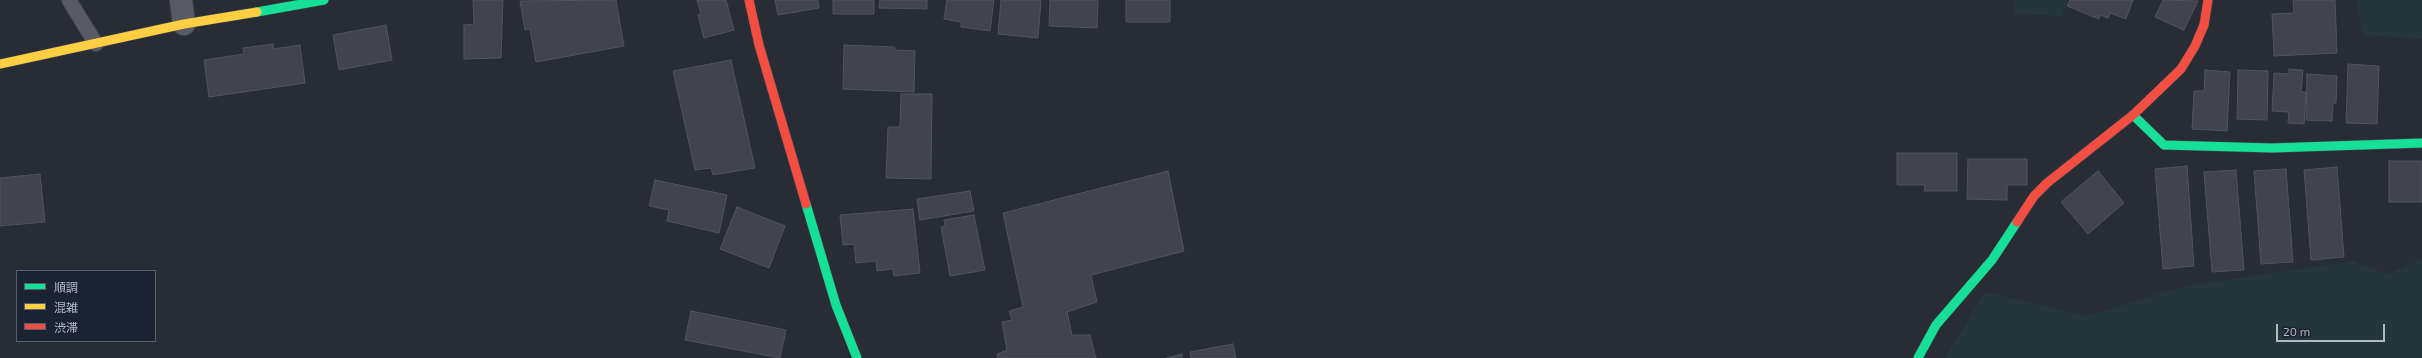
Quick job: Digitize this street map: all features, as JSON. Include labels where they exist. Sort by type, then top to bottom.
[{"type":"street","points":[[181,0],[184,24]]},
{"type":"street","points":[[0,64],[184,24],[324,0]]},
{"type":"street","points":[[749,0],[759,45],[836,306],[857,358]]},
{"type":"street","points":[[1918,358],[1936,325],[1992,260],[2034,196],[2047,183],[2133,115],[2165,86],[2181,69],[2195,46],[2204,25],[2208,0]]},
{"type":"street","points":[[2133,115],[2164,145],[2272,148],[2422,143]]},
{"type":"lane","points":[[69,0],[96,44]]},
{"type":"shaded area","points":[[2015,0],[2067,0],[2062,16],[2014,14]]},
{"type":"shaded area","points":[[2357,0],[2422,0],[2422,39],[2362,35]]},
{"type":"shaded area","points":[[2422,259],[2422,358],[1945,358],[1985,292],[2086,316],[2186,286],[2352,261],[2387,274]]},
{"type":"building","points":[[473,0],[503,0],[501,58],[464,59],[464,25],[474,24]]},
{"type":"building","points":[[616,0],[624,46],[536,62],[530,29],[525,30],[520,1]]},
{"type":"building","points":[[697,0],[726,0],[734,30],[704,38],[698,15],[701,14]]},
{"type":"building","points":[[775,0],[818,0],[819,8],[778,15]]},
{"type":"building","points":[[833,0],[874,0],[874,14],[833,14]]},
{"type":"building","points":[[880,0],[927,0],[927,9],[879,8]]},
{"type":"building","points":[[947,0],[994,0],[990,31],[961,27],[961,22],[944,19]]},
{"type":"building","points":[[1001,0],[1041,0],[1038,38],[998,34]]},
{"type":"building","points":[[1050,0],[1098,0],[1097,28],[1049,26]]},
{"type":"building","points":[[1126,0],[1170,0],[1170,22],[1126,22]]},
{"type":"building","points":[[2070,0],[2133,0],[2126,19],[2110,13],[2108,18],[2100,15],[2099,19],[2067,6]]},
{"type":"building","points":[[2163,0],[2198,1],[2184,30],[2155,17]]},
{"type":"building","points":[[2293,0],[2335,0],[2337,53],[2274,56],[2272,14],[2294,13]]},
{"type":"building","points":[[386,25],[392,60],[339,70],[333,35]]},
{"type":"building","points":[[273,44],[273,49],[300,45],[305,83],[209,97],[204,60],[244,54],[243,48]]},
{"type":"building","points":[[844,45],[895,47],[894,50],[915,51],[914,92],[843,89]]},
{"type":"building","points":[[731,60],[755,168],[713,175],[711,168],[695,170],[673,71]]},
{"type":"building","points":[[2348,64],[2379,66],[2377,124],[2346,123]]},
{"type":"building","points":[[2289,69],[2303,70],[2301,92],[2306,92],[2304,124],[2288,123],[2289,112],[2272,111],[2274,73],[2289,74]]},
{"type":"building","points":[[2205,70],[2230,72],[2227,131],[2192,129],[2194,91],[2204,91]]},
{"type":"building","points":[[2238,70],[2268,71],[2267,120],[2237,119]]},
{"type":"building","points":[[2307,74],[2337,76],[2336,103],[2333,103],[2332,121],[2306,120]]},
{"type":"building","points":[[901,94],[932,94],[931,179],[886,178],[888,127],[900,127]]},
{"type":"building","points":[[1897,153],[1957,153],[1957,191],[1924,191],[1925,185],[1897,185]]},
{"type":"building","points":[[1968,159],[2027,159],[2027,185],[2007,185],[2007,200],[1967,199]]},
{"type":"building","points":[[2389,161],[2422,161],[2422,202],[2389,202]]},
{"type":"building","points":[[2187,166],[2194,266],[2163,269],[2155,169]]},
{"type":"building","points":[[2337,167],[2344,257],[2311,260],[2304,170]]},
{"type":"building","points":[[2286,169],[2293,262],[2261,264],[2254,171]]},
{"type":"building","points":[[2236,170],[2244,270],[2212,272],[2204,172]]},
{"type":"building","points":[[1168,171],[1184,251],[1091,275],[1097,302],[1067,312],[1072,335],[1090,335],[1096,358],[998,358],[997,354],[1007,350],[1002,322],[1012,320],[1009,311],[1023,307],[1003,213]]},
{"type":"building","points":[[2098,171],[2124,203],[2088,234],[2061,202]]},
{"type":"building","points":[[40,174],[45,222],[0,226],[0,178]]},
{"type":"building","points":[[655,180],[727,195],[719,233],[667,221],[669,210],[649,206]]},
{"type":"building","points":[[970,191],[974,211],[920,220],[917,199]]},
{"type":"building","points":[[737,207],[785,226],[769,268],[720,249]]},
{"type":"building","points":[[913,209],[920,273],[894,276],[893,269],[877,271],[876,261],[856,263],[854,244],[843,245],[840,215]]},
{"type":"building","points":[[974,215],[985,270],[950,276],[941,227],[945,226],[944,220]]},
{"type":"building","points":[[691,311],[786,330],[780,358],[685,340]]},
{"type":"building","points":[[1233,344],[1236,358],[1191,358],[1190,352]]},
{"type":"building","points":[[1182,354],[1182,358],[1166,358]]},
{"type":"traffic: fast","points":[[257,12],[324,0]]},
{"type":"traffic: fast","points":[[2133,115],[2164,145],[2272,148],[2422,143]]},
{"type":"traffic: fast","points":[[806,204],[836,305],[857,358]]},
{"type":"traffic: fast","points":[[1918,358],[1936,325],[1992,260],[2017,222]]},
{"type":"traffic: slow","points":[[0,64],[184,24],[257,12]]},
{"type":"traffic: jam","points":[[749,0],[759,45],[806,204]]},
{"type":"traffic: jam","points":[[2017,222],[2034,196],[2047,183],[2133,115],[2181,69],[2195,46],[2204,25],[2208,0]]}]
